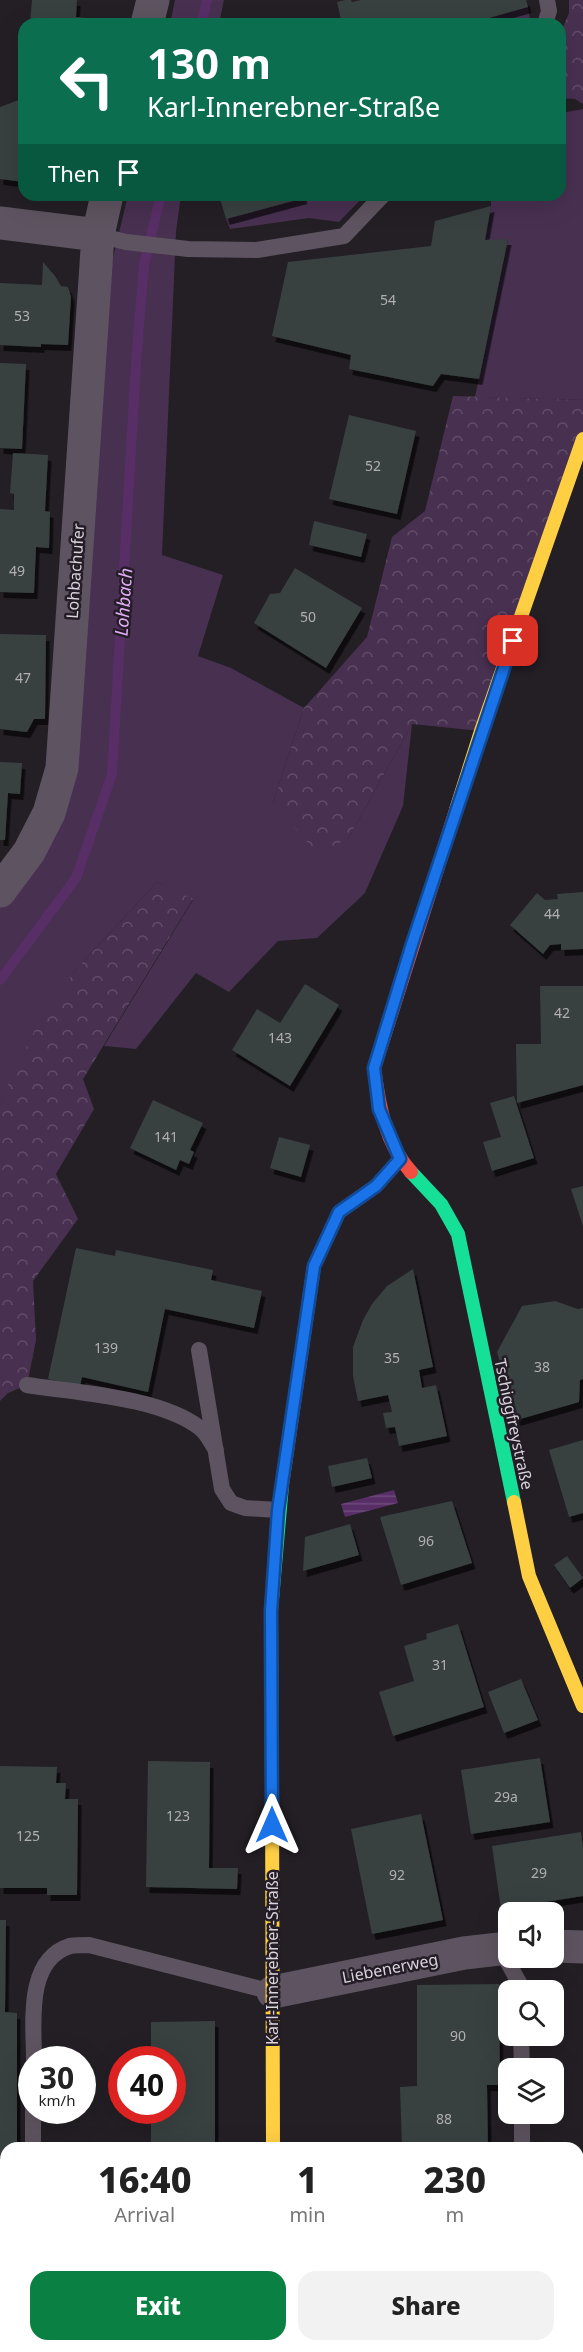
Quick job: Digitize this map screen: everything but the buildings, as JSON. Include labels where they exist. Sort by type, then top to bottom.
[{"type":"street","points":[[148,18],[153,0]]},
{"type":"street","name":"Lohbachufer","points":[[0,891],[34,842],[49,813],[62,768],[112,238],[108,201]]},
{"type":"street","points":[[0,223],[112,238]]},
{"type":"street","points":[[400,1159],[379,1109],[374,1068],[482,731],[583,439]]},
{"type":"street","name":"Karl-Innerebner-Straße","points":[[273,2142],[271,1611],[278,1510],[314,1266],[339,1212],[376,1186],[400,1159]]},
{"type":"street","name":"Tschiggfreystraße","points":[[400,1159],[441,1204],[458,1234],[529,1576],[583,1706]]},
{"type":"street","points":[[564,1946],[583,1947]]},
{"type":"street","name":"Liebenerweg","points":[[273,1992],[464,1953],[498,1949]]},
{"type":"lane","points":[[547,0],[549,11],[547,18]]},
{"type":"lane","points":[[112,238],[188,249],[257,250],[344,236],[377,201]]},
{"type":"lane","points":[[200,1350],[222,1489],[231,1503],[245,1508],[278,1510]]},
{"type":"lane","points":[[27,1385],[147,1404],[178,1414],[202,1429],[216,1450]]},
{"type":"lane","points":[[34,2046],[34,1995],[41,1973],[53,1957],[70,1946],[89,1945],[273,1992]]},
{"type":"lane","points":[[33,2124],[33,2142]]},
{"type":"lane","points":[[522,2124],[522,2142]]},
{"type":"green space","points":[[175,0],[224,0],[220,18],[171,18]]},
{"type":"green space","points":[[569,0],[583,0],[583,104],[575,99],[566,98],[566,20],[569,13]]},
{"type":"green space","points":[[528,7],[530,18],[489,18]]},
{"type":"green space","points":[[583,109],[583,400],[475,397],[508,240],[485,240],[491,201],[566,201],[567,112]]},
{"type":"green space","points":[[127,201],[180,201],[176,232],[162,555],[223,575],[198,656],[231,668],[304,708],[273,803],[348,839],[412,724],[403,806],[365,893],[317,938],[278,941],[229,992],[196,973],[136,1049],[104,1046],[193,900],[157,882],[73,973],[0,1101],[0,891],[49,813],[89,358]]},
{"type":"green space","points":[[292,201],[359,201],[339,222],[309,218],[230,229],[226,219]]},
{"type":"green space","points":[[453,396],[583,400],[583,439],[481,731],[412,724],[348,839],[317,853],[273,803],[304,708],[367,637],[392,537],[425,511]]},
{"type":"green space","points":[[157,882],[193,899],[83,1079],[94,1109],[56,1174],[78,1219],[33,1281],[36,1340],[27,1385],[8,1393],[0,1401],[0,1101],[38,1024],[73,973]]},
{"type":"shaded area","points":[[394,1490],[398,1503],[345,1517],[341,1504]]},
{"type":"waterway","name":"Lohbach","points":[[202,18],[207,0]]},
{"type":"waterway","name":"Lohbach","points":[[0,980],[76,878],[112,774],[144,264],[160,201]]},
{"type":"traffic: fast","points":[[411,1172],[441,1204],[458,1234],[514,1502]]},
{"type":"traffic: fast","points":[[272,1785],[271,1611],[282,1485]]},
{"type":"traffic: slow","points":[[456,810],[481,731],[583,439]]},
{"type":"traffic: slow","points":[[514,1502],[529,1576],[583,1706]]},
{"type":"traffic: slow","points":[[272,1785],[273,2142]]},
{"type":"traffic: jam","points":[[411,1172],[402,1161],[389,1136],[381,1110],[374,1068],[456,810]]},
{"type":"traffic: jam","points":[[282,1485],[314,1266],[339,1212],[376,1186],[400,1159]]},
{"type":"route","points":[[272,1825],[271,1611],[278,1510],[314,1266],[339,1212],[376,1186],[400,1159],[379,1109],[374,1068],[412,944],[513,641]]}]
